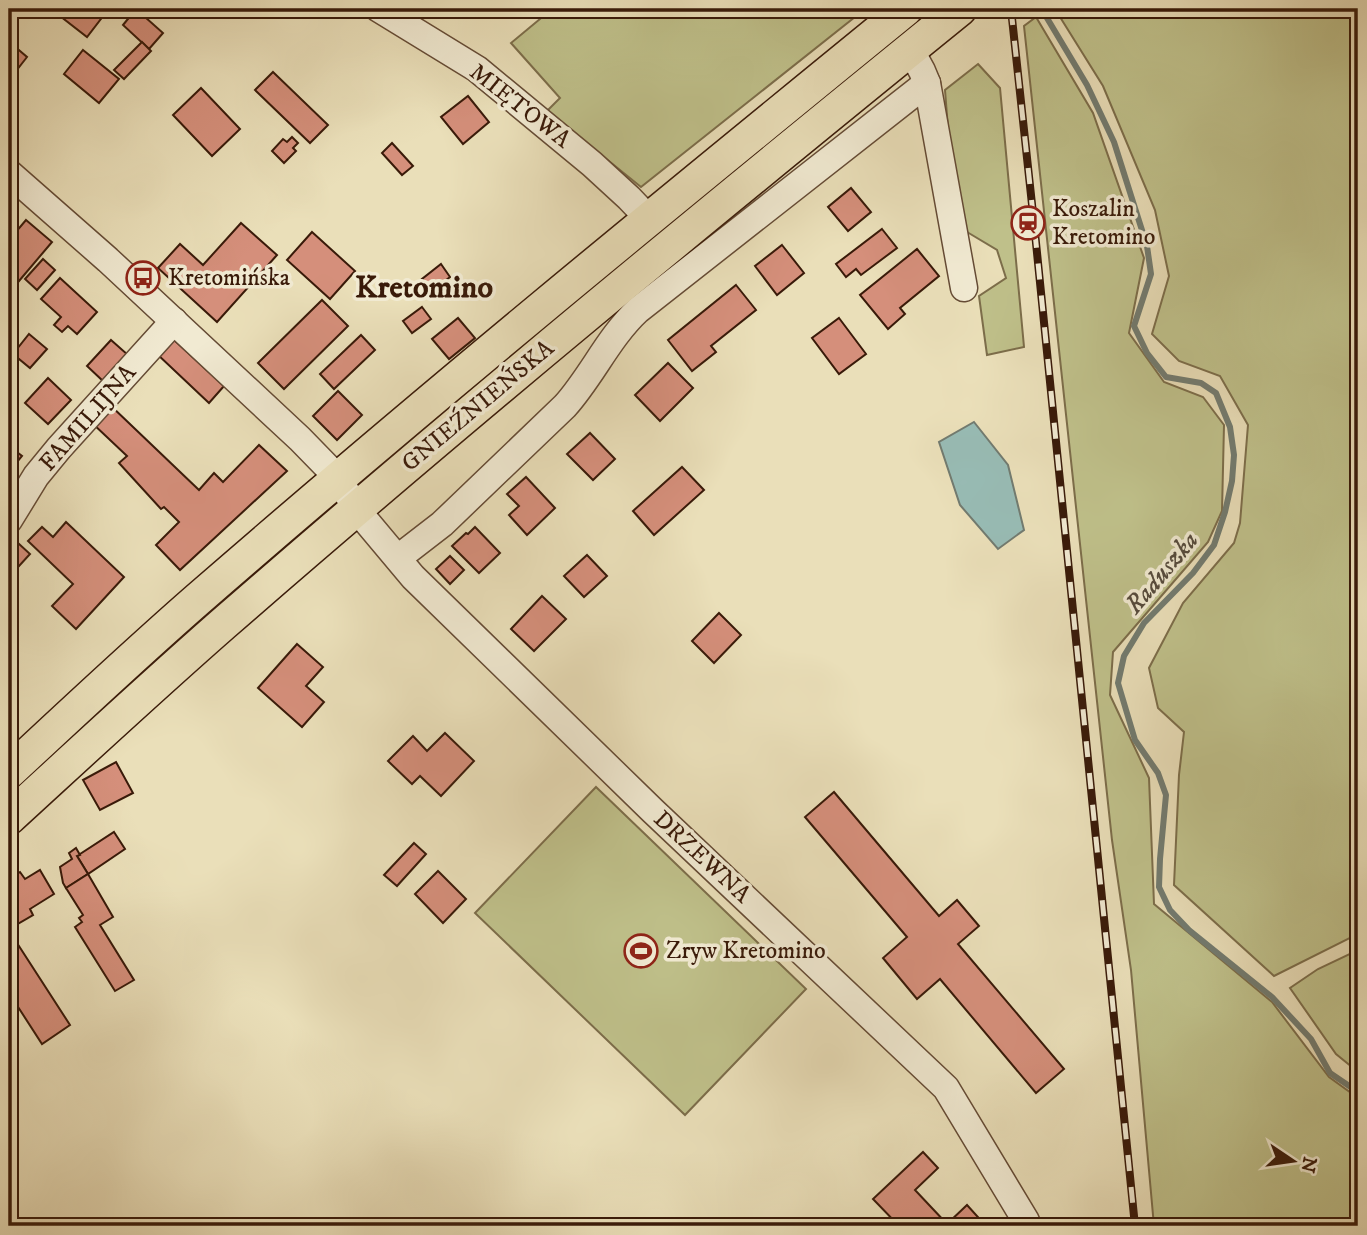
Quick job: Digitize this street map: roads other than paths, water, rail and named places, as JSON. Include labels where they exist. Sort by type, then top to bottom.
[{"type":"main road","name":"GNIEŹNIEŃSKA","points":[[9,772],[195,602],[339,479],[649,219],[906,9]]},
{"type":"main road","name":"GNIEŹNIEŃSKA","points":[[9,818],[174,667],[356,509],[718,206],[960,9]]},
{"type":"street","name":"MIĘTOWA","points":[[379,9],[477,69],[592,164],[649,219]]},
{"type":"street","points":[[910,49],[927,83],[964,288]]},
{"type":"street","points":[[398,558],[442,524],[565,406],[629,318],[927,83]]},
{"type":"street","points":[[9,173],[108,260],[300,439],[339,479],[356,509]]},
{"type":"street","name":"FAMILIJNA","points":[[9,520],[36,476],[174,321]]},
{"type":"street","name":"DRZEWNA","points":[[356,509],[413,577],[643,802],[946,1088],[1026,1221]]},
{"type":"water","points":[[974,422],[1008,465],[1024,530],[998,549],[960,505],[939,442]]},
{"type":"waterway","name":"Raduszka","points":[[1044,13],[1087,85],[1114,142],[1147,246],[1151,274],[1134,326],[1147,353],[1166,377],[1201,383],[1216,393],[1230,427],[1234,455],[1232,481],[1214,545],[1193,573],[1144,623],[1124,656],[1118,683],[1135,740],[1158,773],[1166,795],[1159,887],[1170,910],[1189,930],[1272,997],[1311,1039],[1330,1073],[1358,1092]]},
{"type":"railway","points":[[1011,9],[1135,1226]]},
{"type":"place","name":"Koszalin Kretomino","points":[[1028,223]]},
{"type":"place","name":"Kretomińska","points":[[143,278]]},
{"type":"place","name":"Zryw Kretomino","points":[[641,951]]},
{"type":"district","name":"Kretomino","points":[[424,288]]}]
